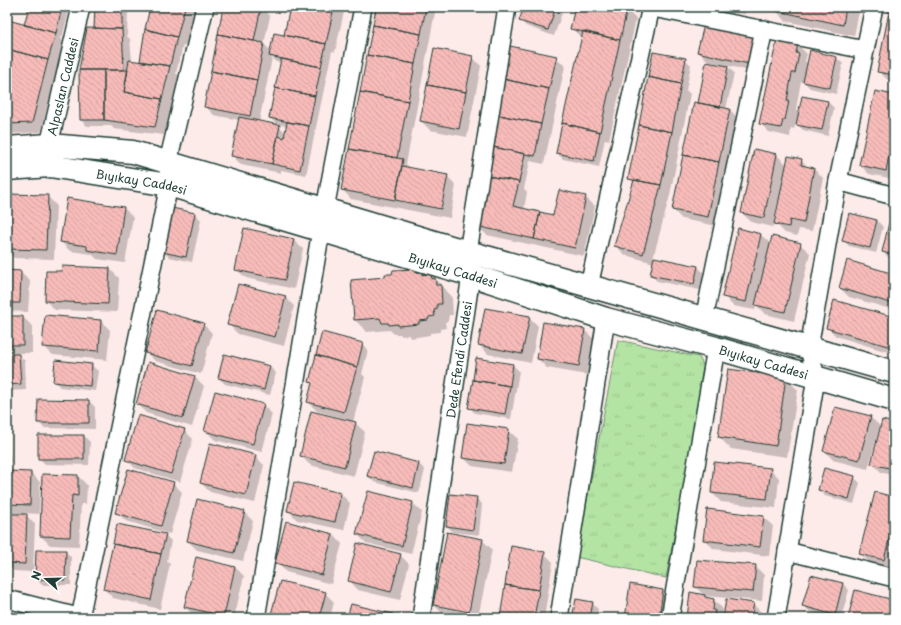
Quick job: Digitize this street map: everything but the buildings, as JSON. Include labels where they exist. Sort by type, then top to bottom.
[{"type":"street","name":"Alpaslan Caddesi","points":[[50,156],[81,7]]},
{"type":"street","points":[[7,599],[81,618],[169,185],[168,162],[205,7]]},
{"type":"street","points":[[256,618],[323,220],[363,7]]},
{"type":"street","name":"Dede Efendi Caddesi","points":[[420,618],[471,275],[468,252],[507,7]]},
{"type":"street","points":[[589,286],[650,7],[865,50]]},
{"type":"street","points":[[776,618],[816,378],[809,348],[838,181],[874,7]]},
{"type":"street","points":[[704,319],[764,29]]},
{"type":"street","name":"Bıyıkay Caddesi","points":[[7,148],[50,156],[169,185],[468,252],[894,372]]},
{"type":"street","name":"Bıyıkay Caddesi","points":[[7,170],[50,156],[133,152],[168,162],[471,275],[606,319],[716,348],[894,400]]},
{"type":"street","points":[[838,181],[894,196]]},
{"type":"street","points":[[559,618],[606,319]]},
{"type":"street","points":[[670,618],[716,348]]},
{"type":"street","points":[[787,551],[894,578]]},
{"type":"green space","points":[[618,340],[699,357],[706,371],[666,578],[576,557]]}]
